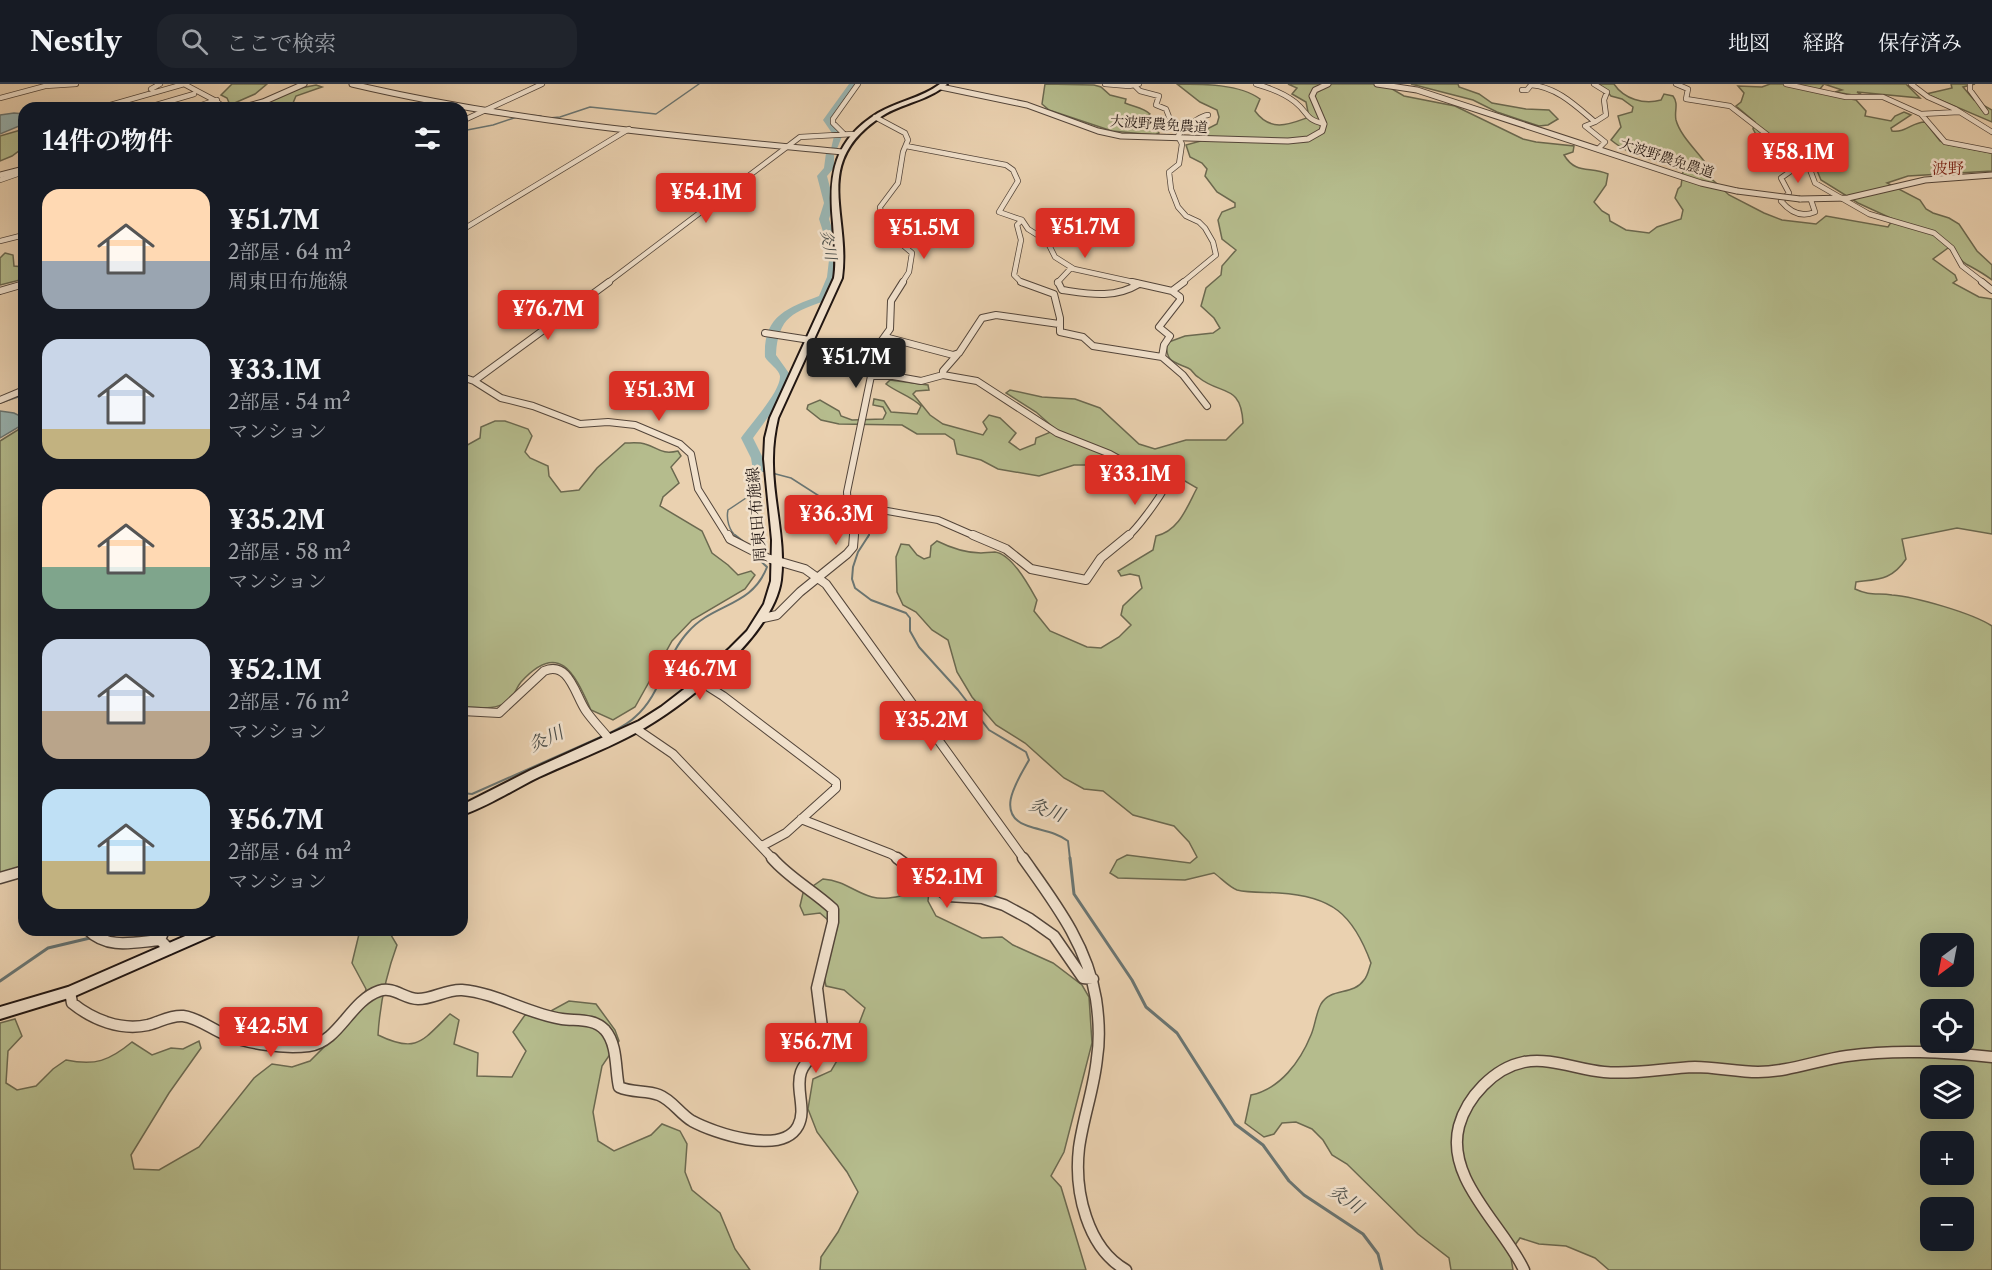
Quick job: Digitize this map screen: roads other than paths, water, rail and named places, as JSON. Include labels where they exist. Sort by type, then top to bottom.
[{"type":"main road","name":"周東田布施線","points":[[468,807],[607,737],[635,728],[680,699],[700,682],[747,638],[763,618],[774,590],[778,562],[768,438],[774,418],[835,289],[839,271],[834,179],[842,152],[853,134],[875,117],[922,98],[942,85]]},
{"type":"main road","points":[[0,1013],[70,992],[165,945],[193,936]]},
{"type":"street","points":[[0,98],[45,86],[76,84]]},
{"type":"street","points":[[155,93],[151,89],[160,84]]},
{"type":"street","points":[[122,102],[184,84],[194,94],[217,100]]},
{"type":"street","points":[[263,102],[304,84]]},
{"type":"street","points":[[352,84],[437,102]]},
{"type":"street","points":[[468,117],[542,84]]},
{"type":"street","points":[[843,135],[832,123],[833,119],[858,84]]},
{"type":"street","points":[[1105,84],[1137,85],[1140,91],[1159,96],[1156,105],[1166,109],[1171,122],[1186,125],[1195,123],[1202,116],[1208,115]]},
{"type":"street","points":[[1256,84],[1290,96],[1310,120],[1324,124]]},
{"type":"street","points":[[1324,124],[1312,96],[1315,90],[1328,84]]},
{"type":"street","name":"大波野農免農道","points":[[1377,84],[1427,94],[1701,183],[1737,191],[1811,200],[1838,198],[1925,180],[1992,175]]},
{"type":"street","points":[[1522,90],[1538,84],[1559,95],[1595,122]]},
{"type":"street","points":[[1594,84],[1607,93],[1604,100],[1606,115],[1585,126],[1605,142],[1598,149]]},
{"type":"street","points":[[1676,84],[1688,89],[1686,99],[1721,103],[1736,109],[1809,167],[1812,180],[1838,198],[1869,214],[1934,232],[1952,248],[1962,266],[1992,290]]},
{"type":"street","points":[[1786,84],[1846,97],[1883,97],[1921,114],[1945,142],[1964,148],[1992,151]]},
{"type":"street","points":[[1911,84],[1928,97],[1961,112],[1992,132]]},
{"type":"street","points":[[1970,84],[1972,93],[1986,112]]},
{"type":"street","name":"大波野農免農道","points":[[942,85],[1027,105],[1109,133],[1136,137],[1299,141],[1319,134],[1324,124]]},
{"type":"street","points":[[167,102],[194,94]]},
{"type":"street","points":[[211,102],[217,100]]},
{"type":"street","points":[[468,109],[842,152]]},
{"type":"street","points":[[1921,114],[1961,112]]},
{"type":"street","points":[[763,618],[777,615],[853,548],[855,541],[846,489],[852,474],[877,347],[890,329],[891,301],[909,272],[912,262],[912,253],[909,249],[883,228],[881,215],[882,203],[898,183],[908,140],[907,135],[875,117]]},
{"type":"street","points":[[1172,291],[1195,272],[1204,261],[1217,253],[1216,247],[1201,224],[1181,211],[1170,188],[1168,175],[1179,164],[1182,144],[1178,136],[1186,125]]},
{"type":"street","points":[[468,226],[629,129]]},
{"type":"street","points":[[474,381],[801,136],[853,134]]},
{"type":"street","points":[[906,146],[995,162],[1010,167],[1018,182],[999,212],[1022,220],[1028,229],[1047,241],[1055,257],[1071,268],[1172,291],[1180,300],[1159,327],[1170,336],[1164,345],[1162,357]]},
{"type":"street","points":[[1798,166],[1781,178],[1789,193],[1781,201],[1791,212],[1808,215],[1815,212],[1811,200]]},
{"type":"street","points":[[0,175],[18,171]]},
{"type":"street","points":[[0,180],[18,172]]},
{"type":"street","points":[[1022,220],[1017,225],[1021,240],[1014,275],[1023,284],[1054,294],[1060,318],[1060,332],[1083,338],[1093,346],[1162,357],[1183,375],[1207,406]]},
{"type":"street","points":[[0,241],[18,236]]},
{"type":"street","points":[[1071,268],[1057,283],[1062,290],[1111,296],[1128,292],[1139,284]]},
{"type":"street","points":[[1983,282],[1992,282]]},
{"type":"street","points":[[0,291],[18,286]]},
{"type":"street","points":[[943,375],[982,318],[996,315],[1059,324]]},
{"type":"street","points":[[766,334],[810,340]]},
{"type":"street","points":[[885,338],[957,355]]},
{"type":"street","points":[[848,509],[938,520],[1006,549],[1031,569],[1086,580],[1101,558],[1138,528],[1143,516],[1160,499],[1165,488],[1162,483],[1110,454],[1057,433],[977,381],[943,375],[921,381],[893,376],[872,376]]},
{"type":"street","points":[[468,379],[496,396],[534,405],[580,424],[608,422],[635,425],[680,444],[691,454],[699,489],[730,539],[778,562],[805,569],[826,584],[1061,911],[1081,946],[1093,979],[1099,1034],[1098,1051],[1079,1149],[1078,1170],[1081,1198],[1091,1232],[1104,1253],[1126,1270]]},
{"type":"street","points":[[0,400],[18,392]]},
{"type":"street","points":[[468,712],[499,713],[544,671],[551,668],[560,669],[568,676],[586,711],[607,737]]},
{"type":"street","points":[[700,682],[723,696],[836,782],[836,788],[786,833],[762,846]]},
{"type":"street","points":[[70,992],[72,1003],[82,1012],[104,1022],[147,1025],[177,1016],[188,1017],[226,1035],[295,1048],[311,1047],[321,1043],[369,996],[382,990],[391,989],[414,999],[460,990],[513,1002],[557,1018],[587,1019],[599,1025],[607,1033],[612,1044],[619,1087],[627,1092],[661,1096],[693,1122],[738,1138],[782,1140],[791,1136],[798,1126],[801,1109],[801,1071],[824,1043],[817,988],[833,922],[833,909],[816,892],[782,870],[762,846],[673,754],[635,728]]},
{"type":"street","points":[[801,819],[891,854],[914,870],[936,890],[948,896],[982,898],[1004,905],[1030,919],[1054,936],[1083,978],[1093,979]]},
{"type":"street","points":[[0,878],[18,873]]},
{"type":"street","points":[[94,936],[108,944],[165,945],[164,936]]},
{"type":"street","points":[[1524,1270],[1513,1247],[1470,1191],[1460,1163],[1457,1135],[1467,1108],[1485,1083],[1511,1066],[1539,1061],[1610,1073],[1645,1073],[1678,1068],[1721,1068],[1759,1072],[1798,1067],[1848,1055],[1935,1051],[1992,1057]]},
{"type":"water","points":[[18,113],[18,126],[0,134],[0,115]]},
{"type":"water","points":[[0,411],[18,415],[18,427],[0,438]]},
{"type":"waterway","points":[[549,118],[560,117],[590,107],[656,114],[699,84]]},
{"type":"waterway","name":"灸川","points":[[834,147],[838,136],[827,120],[853,84]]},
{"type":"waterway","points":[[526,115],[541,116]]},
{"type":"waterway","points":[[468,130],[517,117]]},
{"type":"waterway","name":"灸川","points":[[759,470],[757,458],[747,438],[778,395],[786,376],[771,357],[774,332],[782,317],[788,312],[823,298],[833,277],[833,252],[824,219],[829,208],[829,198],[822,176],[829,168],[829,155]]},
{"type":"waterway","points":[[3,402],[18,397]]},
{"type":"waterway","name":"灸川","points":[[735,535],[729,525],[728,510],[755,492],[759,470],[767,472]]},
{"type":"waterway","name":"灸川","points":[[772,473],[791,478],[830,503],[867,521],[872,528],[869,536]]},
{"type":"waterway","name":"灸川","points":[[735,535],[748,545]]},
{"type":"waterway","name":"灸川","points":[[869,536],[858,552],[853,567],[852,579],[855,588],[871,600],[906,613],[910,618],[910,631],[919,647],[958,690],[989,730],[1026,752],[1029,760],[1011,797],[1012,814],[1018,821],[1028,826],[1068,841],[1070,859]]},
{"type":"waterway","name":"灸川","points":[[608,734],[629,722],[644,708],[680,642],[688,632],[709,615],[752,590],[767,567],[754,555]]},
{"type":"waterway","name":"灸川","points":[[468,794],[472,794],[603,736]]},
{"type":"waterway","name":"灸川","points":[[1070,858],[1074,894],[1132,980],[1146,1007],[1177,1033],[1235,1124],[1263,1145],[1289,1181],[1304,1195],[1363,1234],[1378,1254],[1382,1270]]},
{"type":"waterway","name":"灸川","points":[[0,981],[48,948],[90,938]]},
{"type":"district","name":"波野","points":[[1948,168]]}]
